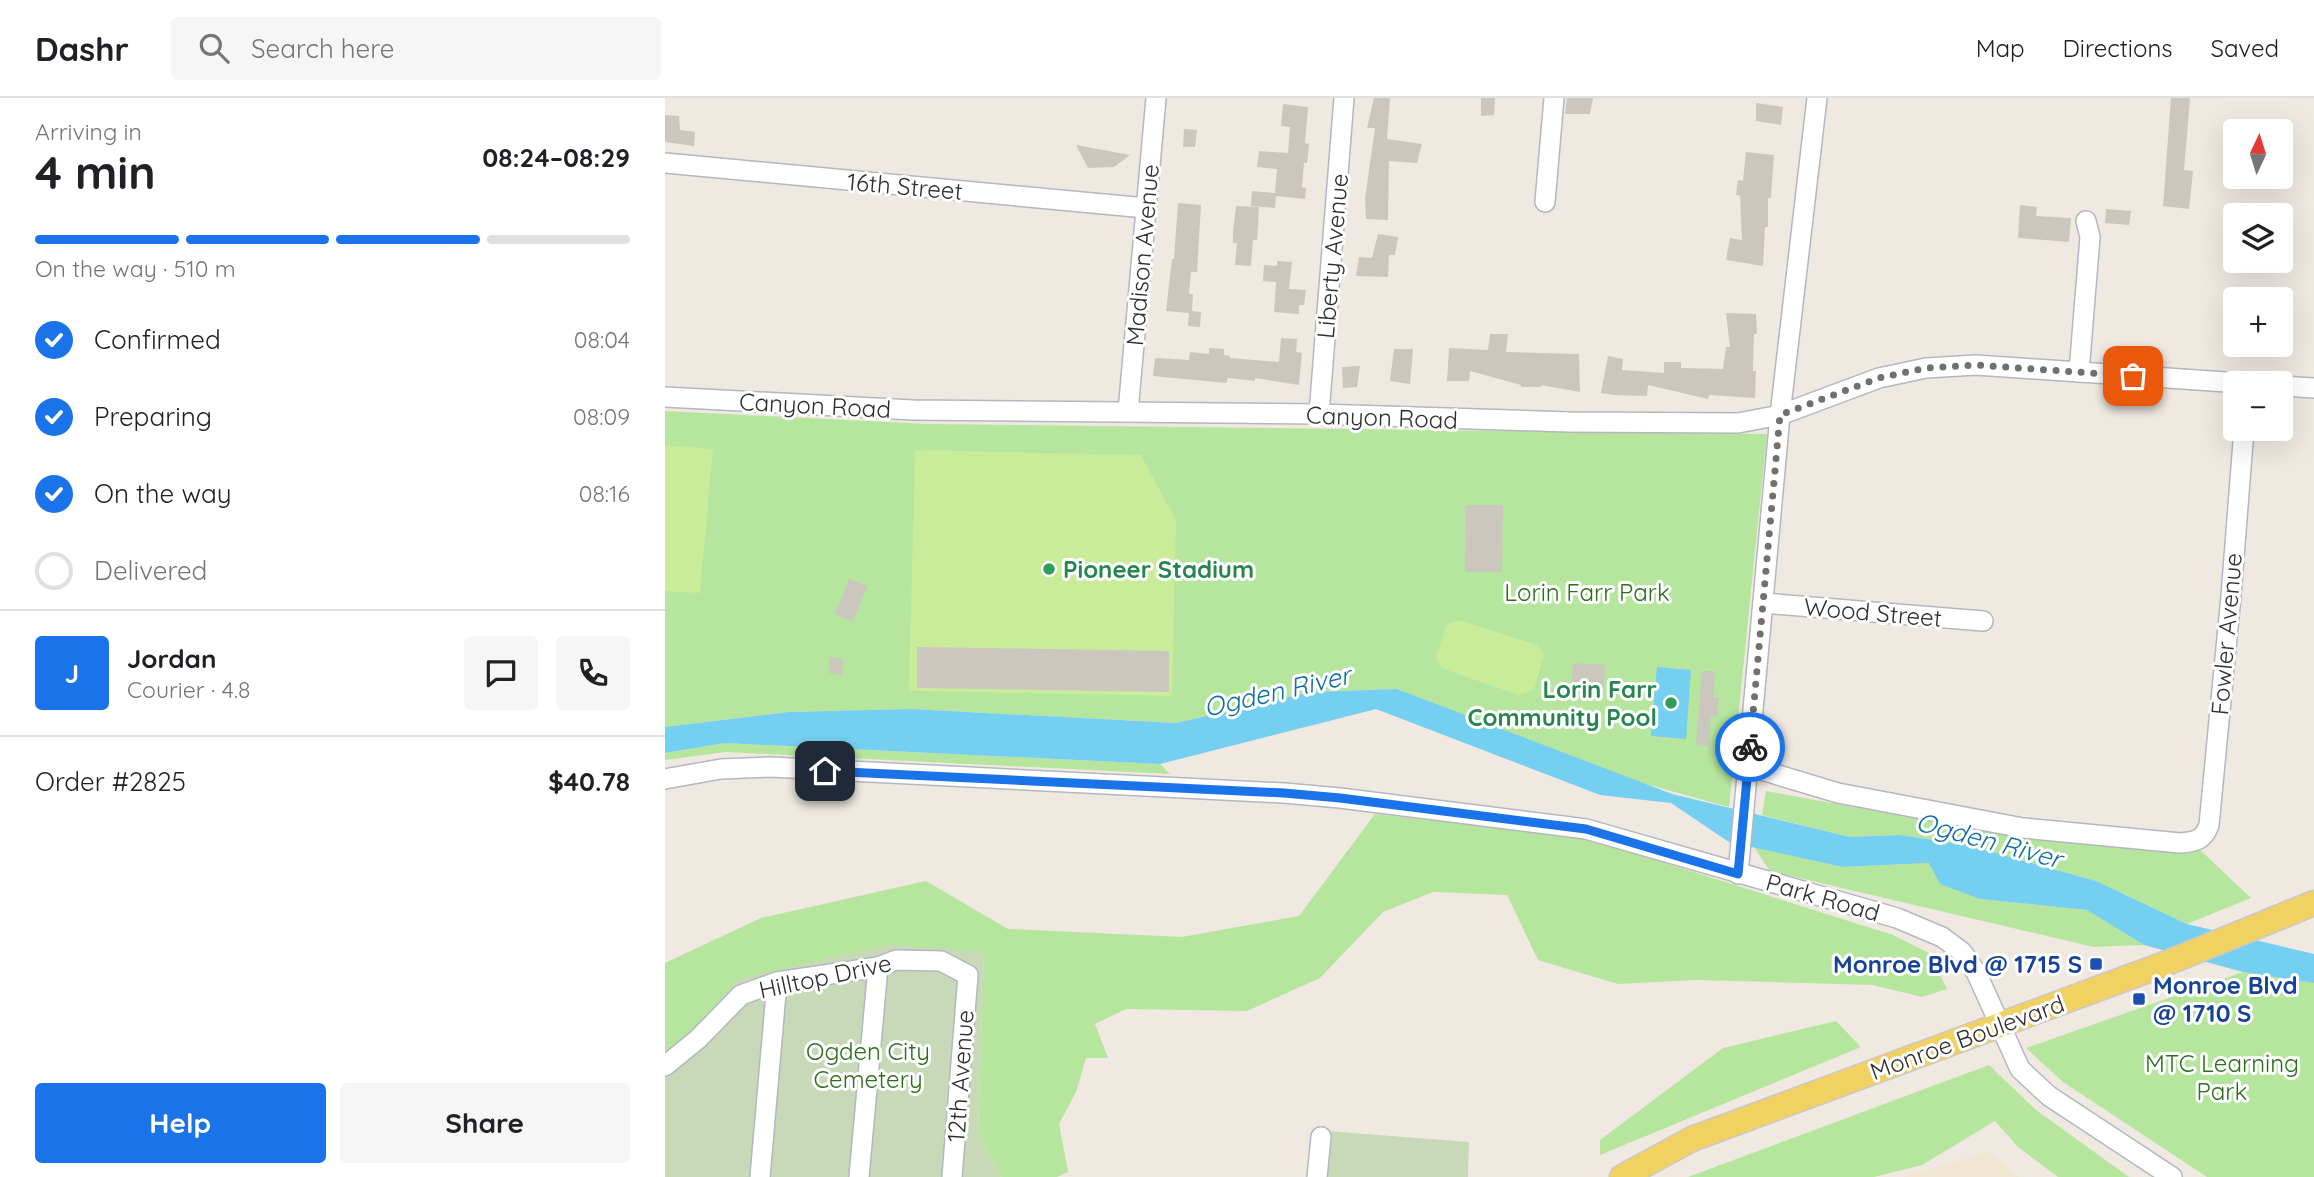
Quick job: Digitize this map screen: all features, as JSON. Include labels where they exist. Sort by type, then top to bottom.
[{"type":"main road","name":"Monroe Boulevard","points":[[1622,1177],[1692,1139],[2162,965],[2314,903]]},
{"type":"street","name":"Madison Avenue","points":[[1128,412],[1156,98]]},
{"type":"street","name":"Liberty Avenue","points":[[1319,414],[1345,98]]},
{"type":"street","points":[[1545,202],[1554,98]]},
{"type":"street","points":[[1738,874],[1780,415],[1817,98]]},
{"type":"street","name":"16th Street","points":[[665,163],[1146,208]]},
{"type":"street","points":[[2079,372],[2090,237],[2086,221]]},
{"type":"street","points":[[1780,415],[1879,378],[1926,368],[1976,365],[2223,382]]},
{"type":"street","points":[[2293,387],[2314,388]]},
{"type":"street","name":"Canyon Road","points":[[665,397],[913,410],[1319,414],[1418,419],[1738,423],[1780,415]]},
{"type":"street","name":"Fowler Avenue","points":[[1748,766],[1838,793],[2023,828],[2180,843],[2202,838],[2209,825],[2231,596],[2242,441]]},
{"type":"street","name":"Wood Street","points":[[1763,603],[1983,621]]},
{"type":"street","name":"Park Road","points":[[665,779],[721,769],[771,767],[1183,788],[1340,798],[1586,829],[1896,918],[1942,937],[1962,952],[1976,972],[2020,1069],[2049,1096],[2172,1177]]},
{"type":"street","name":"Hilltop Drive","points":[[665,1066],[698,1039],[741,995],[777,982],[878,967],[896,960],[941,961],[968,975]]},
{"type":"street","points":[[859,1177],[878,967]]},
{"type":"street","name":"12th Avenue","points":[[952,1177],[968,975]]},
{"type":"street","points":[[760,1177],[777,982]]},
{"type":"street","points":[[1317,1177],[1321,1138]]},
{"type":"shaded area","points":[[1989,1152],[2019,1177],[1903,1177]]},
{"type":"green space","name":"Lorin Farr Park","points":[[665,411],[927,424],[1767,434],[1729,807],[1613,775],[1397,689],[1310,692],[1176,723],[911,709],[788,712],[665,727]]},
{"type":"green space","points":[[665,445],[713,449],[700,593],[665,591]]},
{"type":"green space","name":"Pioneer Stadium","points":[[915,450],[1141,455],[1176,521],[1172,696],[909,691]]},
{"type":"green space","points":[[1459,620],[1537,645],[1544,654],[1534,690],[1519,695],[1441,668],[1436,656],[1447,624]]},
{"type":"green space","points":[[725,743],[1160,764],[1170,774],[726,752],[665,760],[665,753]]},
{"type":"green space","points":[[1766,791],[2021,838],[2186,850],[2198,848],[2251,898],[2187,924],[2096,881],[1967,845],[1900,835],[1850,837],[1762,815]]},
{"type":"green space","points":[[1375,814],[1586,838],[1893,935],[1929,953],[1947,989],[1922,997],[1873,985],[1696,980],[1618,984],[1538,960],[1507,895],[1433,892],[1383,912],[1320,978],[1247,1011],[1126,1009],[1095,1024],[1108,1058],[1086,1058],[1076,1092],[1059,1124],[1068,1172],[1057,1177],[1001,1177],[978,1132],[984,952],[688,1037],[665,1055],[665,963],[761,918],[926,881],[1008,929],[1182,937],[1299,916]]},
{"type":"green space","points":[[1754,847],[1842,867],[1929,863],[1980,899],[2087,910],[2144,945],[2094,947],[1770,871]]},
{"type":"green space","name":"Ogden City Cemetery","points":[[889,945],[984,952],[978,1132],[1001,1177],[665,1177],[665,1055],[688,1037],[738,979]]},
{"type":"green space","name":"MTC Learning Park","points":[[2243,972],[2314,983],[2314,1177],[2207,1177],[2063,1082],[2026,1048]]},
{"type":"green space","points":[[1836,1021],[1861,1047],[1600,1155],[1600,1140],[1723,1048]]},
{"type":"green space","points":[[1989,1065],[2036,1110],[2129,1177],[2058,1177],[2018,1147],[1995,1121],[1922,1165],[1874,1177],[1688,1177]]},
{"type":"green space","points":[[1314,1130],[1469,1142],[1468,1177],[1307,1177]]},
{"type":"water","name":"Lorin Farr Community Pool","points":[[1657,667],[1691,670],[1686,739],[1651,736]]},
{"type":"water","name":"Ogden River","points":[[1397,689],[1672,794],[1850,837],[1900,835],[1967,845],[2096,881],[2187,924],[2314,954],[2314,983],[2243,972],[2144,945],[2087,910],[1980,899],[1940,884],[1929,863],[1842,867],[1729,842],[1671,803],[1600,795],[1376,709],[1160,764],[725,743],[665,753],[665,727],[788,712],[911,709],[1176,723],[1310,692]]},
{"type":"building","points":[[1374,98],[1390,98],[1387,139],[1422,144],[1417,163],[1389,161],[1388,220],[1366,219],[1365,199],[1375,128],[1367,128]]},
{"type":"building","points":[[1481,98],[1495,98],[1494,115],[1481,116]]},
{"type":"building","points":[[1567,98],[1593,98],[1590,114],[1565,114]]},
{"type":"building","points":[[2171,98],[2190,98],[2184,170],[2193,171],[2189,209],[2163,206]]},
{"type":"building","points":[[1756,103],[1783,107],[1781,125],[1756,121]]},
{"type":"building","points":[[1283,104],[1308,107],[1305,143],[1309,144],[1302,187],[1306,188],[1305,199],[1276,196],[1275,208],[1251,206],[1252,191],[1275,193],[1277,169],[1257,167],[1259,151],[1288,153],[1290,127],[1281,126]]},
{"type":"building","points":[[665,115],[679,116],[680,130],[695,132],[694,146],[665,142]]},
{"type":"building","points":[[1184,129],[1197,130],[1195,147],[1183,147]]},
{"type":"building","points":[[1076,145],[1130,155],[1114,167],[1088,168]]},
{"type":"building","points":[[1746,152],[1774,155],[1763,266],[1726,260],[1730,238],[1742,240],[1740,196],[1736,195],[1738,180],[1743,181]]},
{"type":"building","points":[[1178,203],[1201,205],[1197,272],[1191,272],[1189,294],[1193,294],[1192,311],[1201,312],[1200,327],[1188,326],[1189,313],[1166,311],[1174,259]]},
{"type":"building","points":[[2020,205],[2037,207],[2036,216],[2071,218],[2069,242],[2018,238]]},
{"type":"building","points":[[1236,206],[1259,207],[1257,240],[1253,240],[1251,266],[1235,265],[1237,243],[1233,243],[1233,231]]},
{"type":"building","points":[[2106,209],[2131,211],[2129,225],[2105,223]]},
{"type":"building","points":[[1378,234],[1398,237],[1395,255],[1389,255],[1388,277],[1356,276],[1359,257],[1372,258]]},
{"type":"building","points":[[1277,261],[1292,262],[1289,289],[1306,290],[1304,305],[1299,305],[1299,314],[1274,312],[1276,282],[1263,281],[1264,265],[1277,266]]},
{"type":"building","points":[[1726,313],[1756,314],[1753,371],[1756,371],[1755,398],[1709,395],[1708,399],[1648,385],[1647,396],[1601,393],[1608,356],[1623,359],[1622,370],[1664,373],[1664,362],[1681,362],[1681,368],[1723,369],[1726,347],[1730,347]]},
{"type":"building","points":[[1490,334],[1508,334],[1506,352],[1579,354],[1580,392],[1541,385],[1521,387],[1470,371],[1469,381],[1447,381],[1449,348],[1488,350]]},
{"type":"building","points":[[1281,338],[1297,339],[1296,352],[1302,353],[1299,385],[1255,378],[1255,381],[1228,378],[1226,383],[1153,376],[1155,358],[1189,360],[1190,352],[1209,354],[1209,348],[1224,349],[1224,355],[1230,358],[1279,362]]},
{"type":"building","points":[[1394,349],[1413,349],[1410,384],[1390,381]]},
{"type":"building","points":[[1360,366],[1357,387],[1343,388],[1342,367]]},
{"type":"building","points":[[1466,505],[1503,505],[1502,572],[1465,572]]},
{"type":"building","points":[[849,579],[867,586],[853,622],[835,614]]},
{"type":"building","points":[[917,647],[1169,651],[1169,692],[917,688]]},
{"type":"building","points":[[830,657],[843,659],[842,675],[829,673]]},
{"type":"building","points":[[1573,663],[1605,665],[1603,697],[1571,695]]},
{"type":"building","points":[[1702,671],[1715,671],[1713,697],[1719,698],[1717,717],[1711,716],[1709,746],[1696,744]]},
{"type":"way so far","points":[[1750,747],[1780,415],[1879,378],[1926,368],[1976,365],[2133,376]]},
{"type":"place","name":"Pioneer Stadium","points":[[1049,569]]},
{"type":"place","name":"Lorin Farr Community Pool","points":[[1671,703]]},
{"type":"place","name":"Monroe Blvd @ 1715 S","points":[[2096,964]]},
{"type":"place","name":"Monroe Blvd @ 1710 S","points":[[2139,999]]},
{"type":"route","points":[[825,771],[1340,798],[1586,829],[1738,874],[1750,747]]}]
